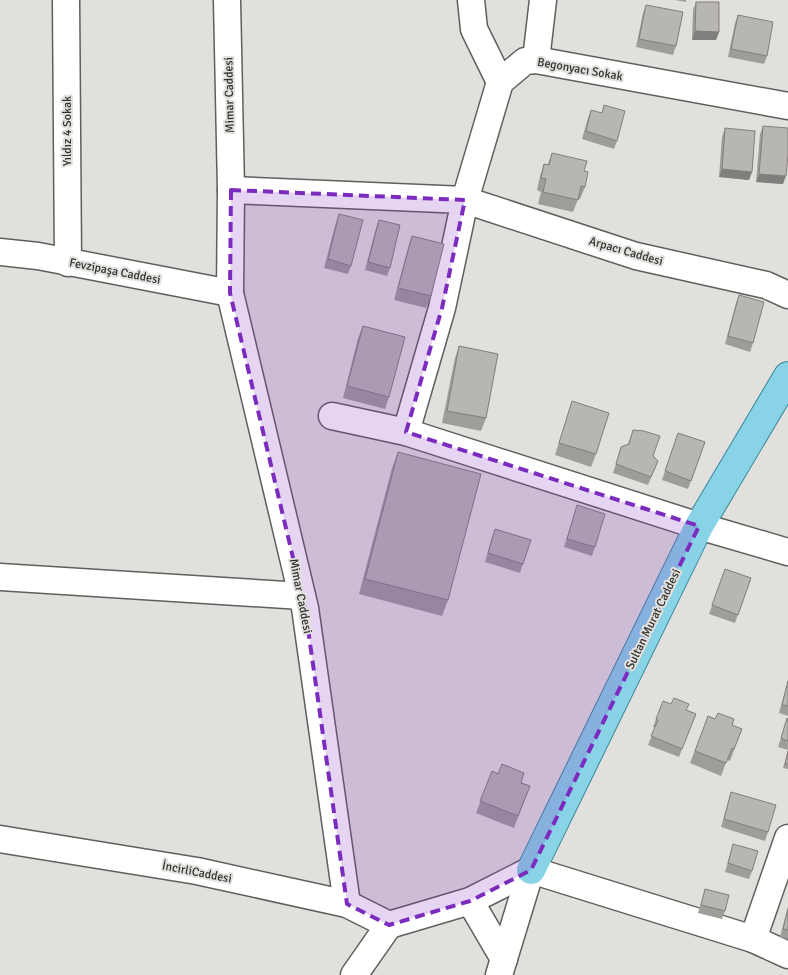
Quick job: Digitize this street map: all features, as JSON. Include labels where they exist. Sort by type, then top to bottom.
[{"type":"main road","name":"Sultan Murat Caddesi","points":[[532,870],[699,526],[788,376]]},
{"type":"street","name":"Yıldız 4 Sokak","points":[[66,0],[68,263]]},
{"type":"street","name":"Mimar Caddesi","points":[[227,0],[231,190],[230,293],[302,596],[347,904]]},
{"type":"street","points":[[406,432],[442,308],[465,200],[500,82],[474,29],[471,0]]},
{"type":"street","points":[[536,60],[542,0]]},
{"type":"street","name":"Begonyacı Sokak","points":[[500,82],[525,61],[536,60],[788,106]]},
{"type":"street","name":"Arpacı Caddesi","points":[[231,190],[465,200],[636,256],[766,284],[788,295]]},
{"type":"street","name":"Fevzipaşa Caddesi","points":[[0,252],[38,256],[230,293]]},
{"type":"street","points":[[332,416],[406,432],[699,526],[788,552]]},
{"type":"street","points":[[0,577],[302,596]]},
{"type":"street","name":"İncirliCaddesi","points":[[0,838],[197,871],[347,904],[389,925]]},
{"type":"street","points":[[753,939],[788,838]]},
{"type":"street","points":[[501,967],[532,870]]},
{"type":"street","points":[[354,975],[389,925],[470,901],[532,870],[753,939],[788,955]]},
{"type":"street","points":[[470,901],[501,967]]},
{"type":"highlighted area","points":[[231,190],[465,200],[442,308],[406,432],[699,526],[531,870],[470,901],[389,925],[347,904],[305,608],[230,293]]},
{"type":"building","points":[[696,2],[719,2],[719,32],[695,31]]},
{"type":"building","points":[[646,5],[683,12],[676,46],[639,39]]},
{"type":"building","points":[[738,15],[773,22],[767,56],[731,49]]},
{"type":"building","points":[[604,105],[625,111],[617,141],[586,131],[591,110],[602,113]]},
{"type":"building","points":[[763,126],[788,128],[786,176],[759,174]]},
{"type":"building","points":[[725,128],[755,131],[752,172],[722,169]]},
{"type":"building","points":[[552,153],[587,161],[584,171],[588,172],[585,187],[581,186],[578,200],[543,192],[546,179],[541,178],[544,164],[549,165]]},
{"type":"building","points":[[339,214],[363,220],[351,266],[328,259]]},
{"type":"building","points":[[379,220],[400,225],[390,268],[368,262]]},
{"type":"building","points":[[412,236],[444,244],[431,296],[398,288]]},
{"type":"building","points":[[739,295],[764,302],[753,343],[728,336]]},
{"type":"building","points":[[363,326],[405,337],[389,397],[347,386]]},
{"type":"building","points":[[459,346],[498,354],[486,418],[447,411]]},
{"type":"building","points":[[572,401],[609,413],[596,454],[559,443]]},
{"type":"building","points":[[633,430],[660,436],[653,456],[658,461],[651,477],[616,464],[621,447],[629,444]]},
{"type":"building","points":[[678,433],[705,442],[691,481],[665,471]]},
{"type":"building","points":[[398,452],[481,474],[448,600],[365,579]]},
{"type":"building","points":[[577,505],[605,514],[595,547],[567,539]]},
{"type":"building","points":[[495,529],[531,540],[523,564],[488,553]]},
{"type":"building","points":[[725,569],[751,578],[738,615],[712,605]]},
{"type":"building","points":[[788,681],[788,706],[782,705]]},
{"type":"building","points":[[674,698],[689,704],[686,710],[696,714],[682,749],[651,736],[663,701],[671,704]]},
{"type":"building","points":[[718,713],[734,719],[732,725],[742,729],[726,763],[695,751],[708,716],[715,719]]},
{"type":"building","points":[[788,719],[788,741],[781,738]]},
{"type":"building","points":[[788,751],[788,764],[785,764]]},
{"type":"building","points":[[502,764],[524,773],[521,783],[530,786],[518,816],[480,801],[492,771],[498,774]]},
{"type":"building","points":[[731,792],[776,805],[768,832],[724,819]]},
{"type":"building","points":[[733,844],[758,851],[752,871],[728,863]]},
{"type":"building","points":[[705,889],[729,895],[725,911],[701,905]]},
{"type":"building","points":[[788,909],[788,930],[783,929]]}]
